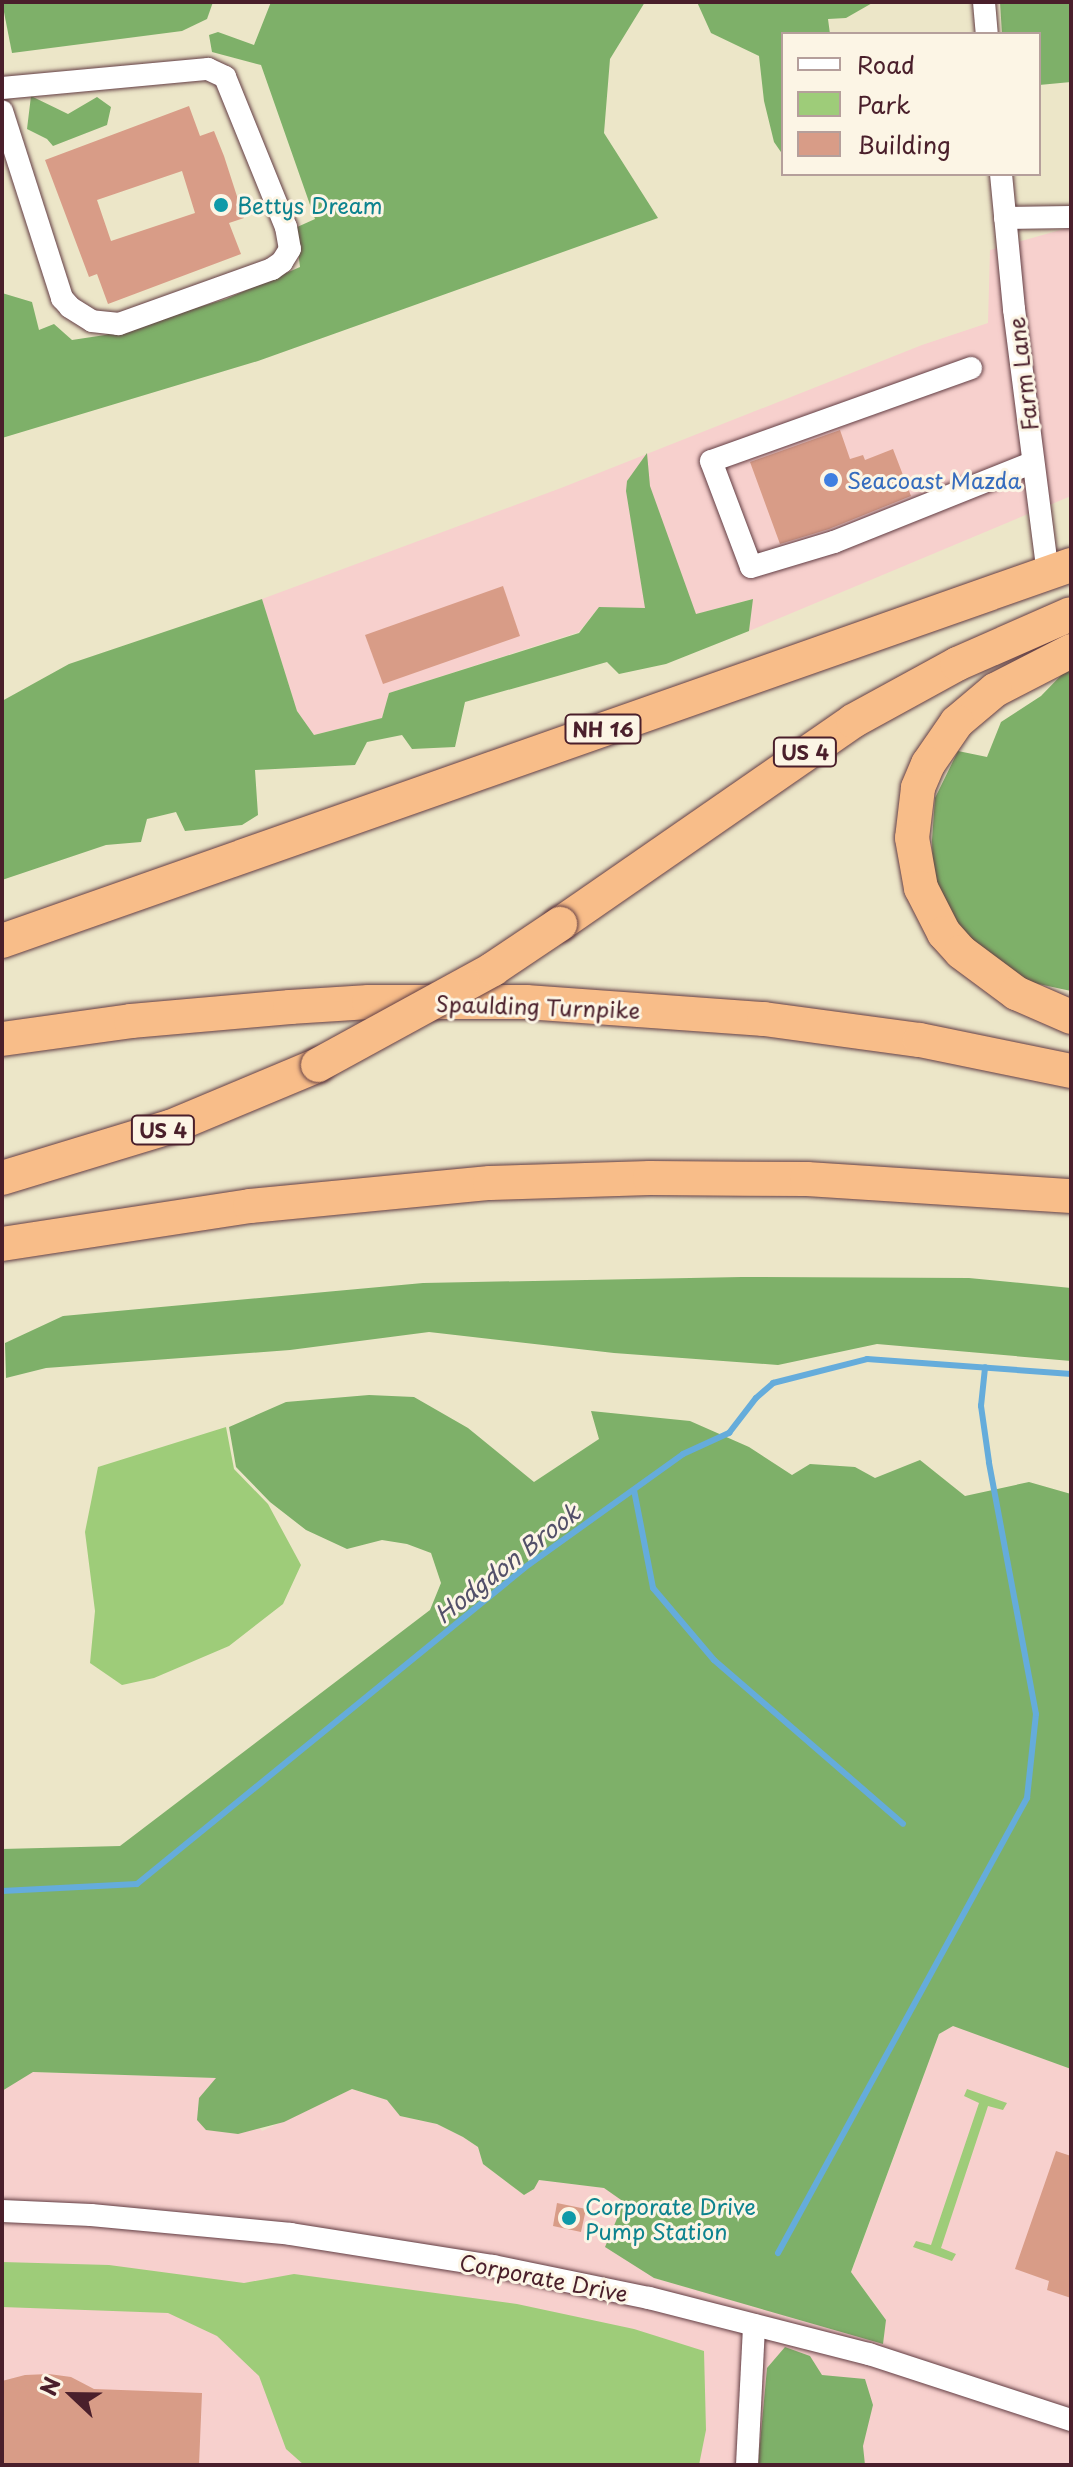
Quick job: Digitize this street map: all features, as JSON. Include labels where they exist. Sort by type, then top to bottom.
[{"type":"highway","name":"NH 16","points":[[2,941],[1060,569]]},
{"type":"highway","name":"US 4","points":[[2,1178],[170,1127],[318,1065],[493,969],[853,721],[969,658],[1071,614]]},
{"type":"highway","points":[[1071,651],[995,690],[957,722],[940,742],[918,788],[912,838],[921,888],[938,922],[961,952],[1016,993],[1071,1017]]},
{"type":"highway","points":[[2,930],[157,887]]},
{"type":"highway","name":"Spaulding Turnpike","points":[[2,1039],[131,1021],[290,1007],[369,1002],[526,1002],[779,1021],[920,1040],[1071,1071]]},
{"type":"highway","points":[[2,1244],[250,1206],[490,1183],[650,1178],[807,1179],[1071,1196]]},
{"type":"street","points":[[984,2],[987,32]]},
{"type":"street","points":[[2,88],[208,69],[225,77],[286,227],[290,249],[282,262],[272,269],[119,324],[92,321],[62,298],[2,111]]},
{"type":"street","name":"Farm Lane","points":[[1001,176],[1032,463],[1060,569]]},
{"type":"street","points":[[1005,218],[1071,217]]},
{"type":"street","points":[[971,368],[711,461],[751,567],[834,542],[1032,463]]},
{"type":"street","name":"Corporate Drive","points":[[2,2211],[190,2223],[394,2249],[649,2298],[930,2372],[1071,2420]]},
{"type":"street","points":[[747,2465],[754,2325]]},
{"type":"shaded area","points":[[1071,227],[1071,496],[749,631],[752,599],[697,614],[599,607],[579,632],[389,693],[382,718],[314,735],[297,711],[262,599],[561,488],[922,345],[988,323],[990,250]]},
{"type":"shaded area","points":[[952,2025],[1071,2069],[1071,2465],[2,2465],[2,2091],[32,2072],[217,2078],[262,2131],[352,2089],[387,2100],[400,2116],[437,2124],[463,2137],[478,2147],[483,2164],[524,2195],[539,2180],[604,2188],[625,2201],[654,2278],[763,2308],[878,2308],[851,2273],[939,2034]]},
{"type":"green space","points":[[2,2],[213,2],[207,19],[182,31],[12,53]]},
{"type":"green space","points":[[271,2],[645,2],[610,59],[604,133],[658,218],[258,361],[2,438],[2,293],[32,302],[39,330],[54,324],[72,340],[105,335],[226,299],[300,267],[295,228],[315,219],[261,65],[212,52],[209,35],[218,32],[254,45]]},
{"type":"green space","points":[[697,2],[874,2],[846,18],[828,19],[830,32],[781,32],[781,152],[774,142],[764,101],[759,56],[711,33]]},
{"type":"green space","points":[[1000,2],[1071,2],[1071,82],[1041,85],[1041,32],[1002,32]]},
{"type":"green space","points":[[31,96],[68,114],[97,97],[111,107],[107,125],[53,146],[47,139],[27,129]]},
{"type":"green space","points":[[647,453],[650,486],[696,614],[753,599],[749,631],[666,664],[619,674],[607,662],[465,702],[455,747],[412,749],[402,735],[367,742],[355,765],[255,770],[258,815],[242,825],[185,831],[176,812],[147,819],[141,842],[106,845],[2,880],[2,701],[69,664],[262,599],[297,711],[314,735],[382,718],[389,693],[579,633],[599,607],[645,608],[626,491],[627,481]]},
{"type":"green space","points":[[1071,665],[1071,991],[1034,983],[995,966],[970,944],[951,915],[933,874],[932,840],[935,798],[958,751],[987,757],[1001,722],[1041,696]]},
{"type":"green space","points":[[742,1277],[969,1278],[1071,1288],[1071,1361],[877,1344],[778,1365],[614,1353],[429,1332],[290,1350],[46,1368],[6,1378],[5,1343],[63,1316],[423,1283]]},
{"type":"green space","points":[[369,1395],[414,1397],[468,1428],[534,1482],[599,1439],[591,1411],[690,1421],[749,1447],[792,1475],[810,1464],[855,1467],[875,1478],[920,1460],[965,1496],[1029,1482],[1071,1494],[1071,2069],[953,2026],[939,2034],[851,2272],[886,2320],[883,2344],[654,2278],[605,2247],[624,2202],[604,2188],[539,2180],[534,2189],[524,2195],[483,2164],[478,2147],[463,2137],[437,2124],[400,2116],[387,2100],[352,2089],[284,2122],[238,2134],[206,2130],[197,2120],[199,2098],[216,2078],[33,2072],[2,2091],[2,1849],[120,1846],[430,1610],[441,1583],[431,1553],[407,1544],[382,1540],[347,1549],[306,1530],[270,1502],[236,1467],[229,1427],[286,1402]]},
{"type":"green space","points":[[226,1427],[234,1469],[268,1504],[301,1565],[283,1604],[229,1646],[154,1678],[122,1685],[90,1663],[95,1611],[85,1532],[98,1467]]},
{"type":"green space","points":[[967,2089],[1007,2103],[1003,2110],[988,2106],[941,2248],[956,2254],[952,2261],[913,2247],[916,2241],[931,2245],[979,2103],[964,2096]]},
{"type":"green space","points":[[2,2262],[109,2265],[244,2283],[294,2274],[517,2304],[634,2329],[704,2351],[706,2430],[699,2465],[304,2465],[286,2449],[259,2376],[217,2336],[168,2313],[2,2307]]},
{"type":"green space","points":[[785,2347],[810,2356],[822,2375],[865,2379],[873,2405],[863,2446],[865,2465],[758,2465],[767,2368]]},
{"type":"building","name":"Bettys Dream","points":[[189,106],[200,136],[214,131],[224,156],[244,218],[229,223],[241,254],[108,304],[97,274],[89,277],[45,160]],"holes":[[[182,171],[195,213],[111,241],[97,200]]]},
{"type":"building","name":"Seacoast Mazda","points":[[840,430],[850,459],[863,455],[865,460],[893,449],[911,496],[829,529],[780,544],[750,462]]},
{"type":"building","points":[[503,586],[520,636],[383,684],[365,635]]},
{"type":"building","points":[[1056,2151],[1071,2156],[1071,2298],[1047,2290],[1049,2281],[1015,2269]]},
{"type":"building","name":"Corporate Drive Pump Station","points":[[557,2203],[586,2209],[581,2232],[553,2226]]},
{"type":"building","points":[[25,2375],[71,2377],[94,2389],[202,2393],[199,2465],[2,2465],[2,2381]]},
{"type":"waterway","name":"Hodgdon Brook","points":[[2,1891],[137,1884],[524,1568],[683,1454],[729,1433],[756,1398],[773,1383],[867,1359],[1071,1374]]},
{"type":"waterway","points":[[778,2253],[1027,1798],[1036,1714],[989,1462],[981,1406],[985,1367]]},
{"type":"waterway","points":[[634,1490],[653,1588],[714,1660],[903,1824]]},
{"type":"place","name":"Bettys Dream","points":[[221,205]]},
{"type":"place","name":"Seacoast Mazda","points":[[831,480]]},
{"type":"place","name":"Corporate Drive Pump Station","points":[[569,2218]]}]
